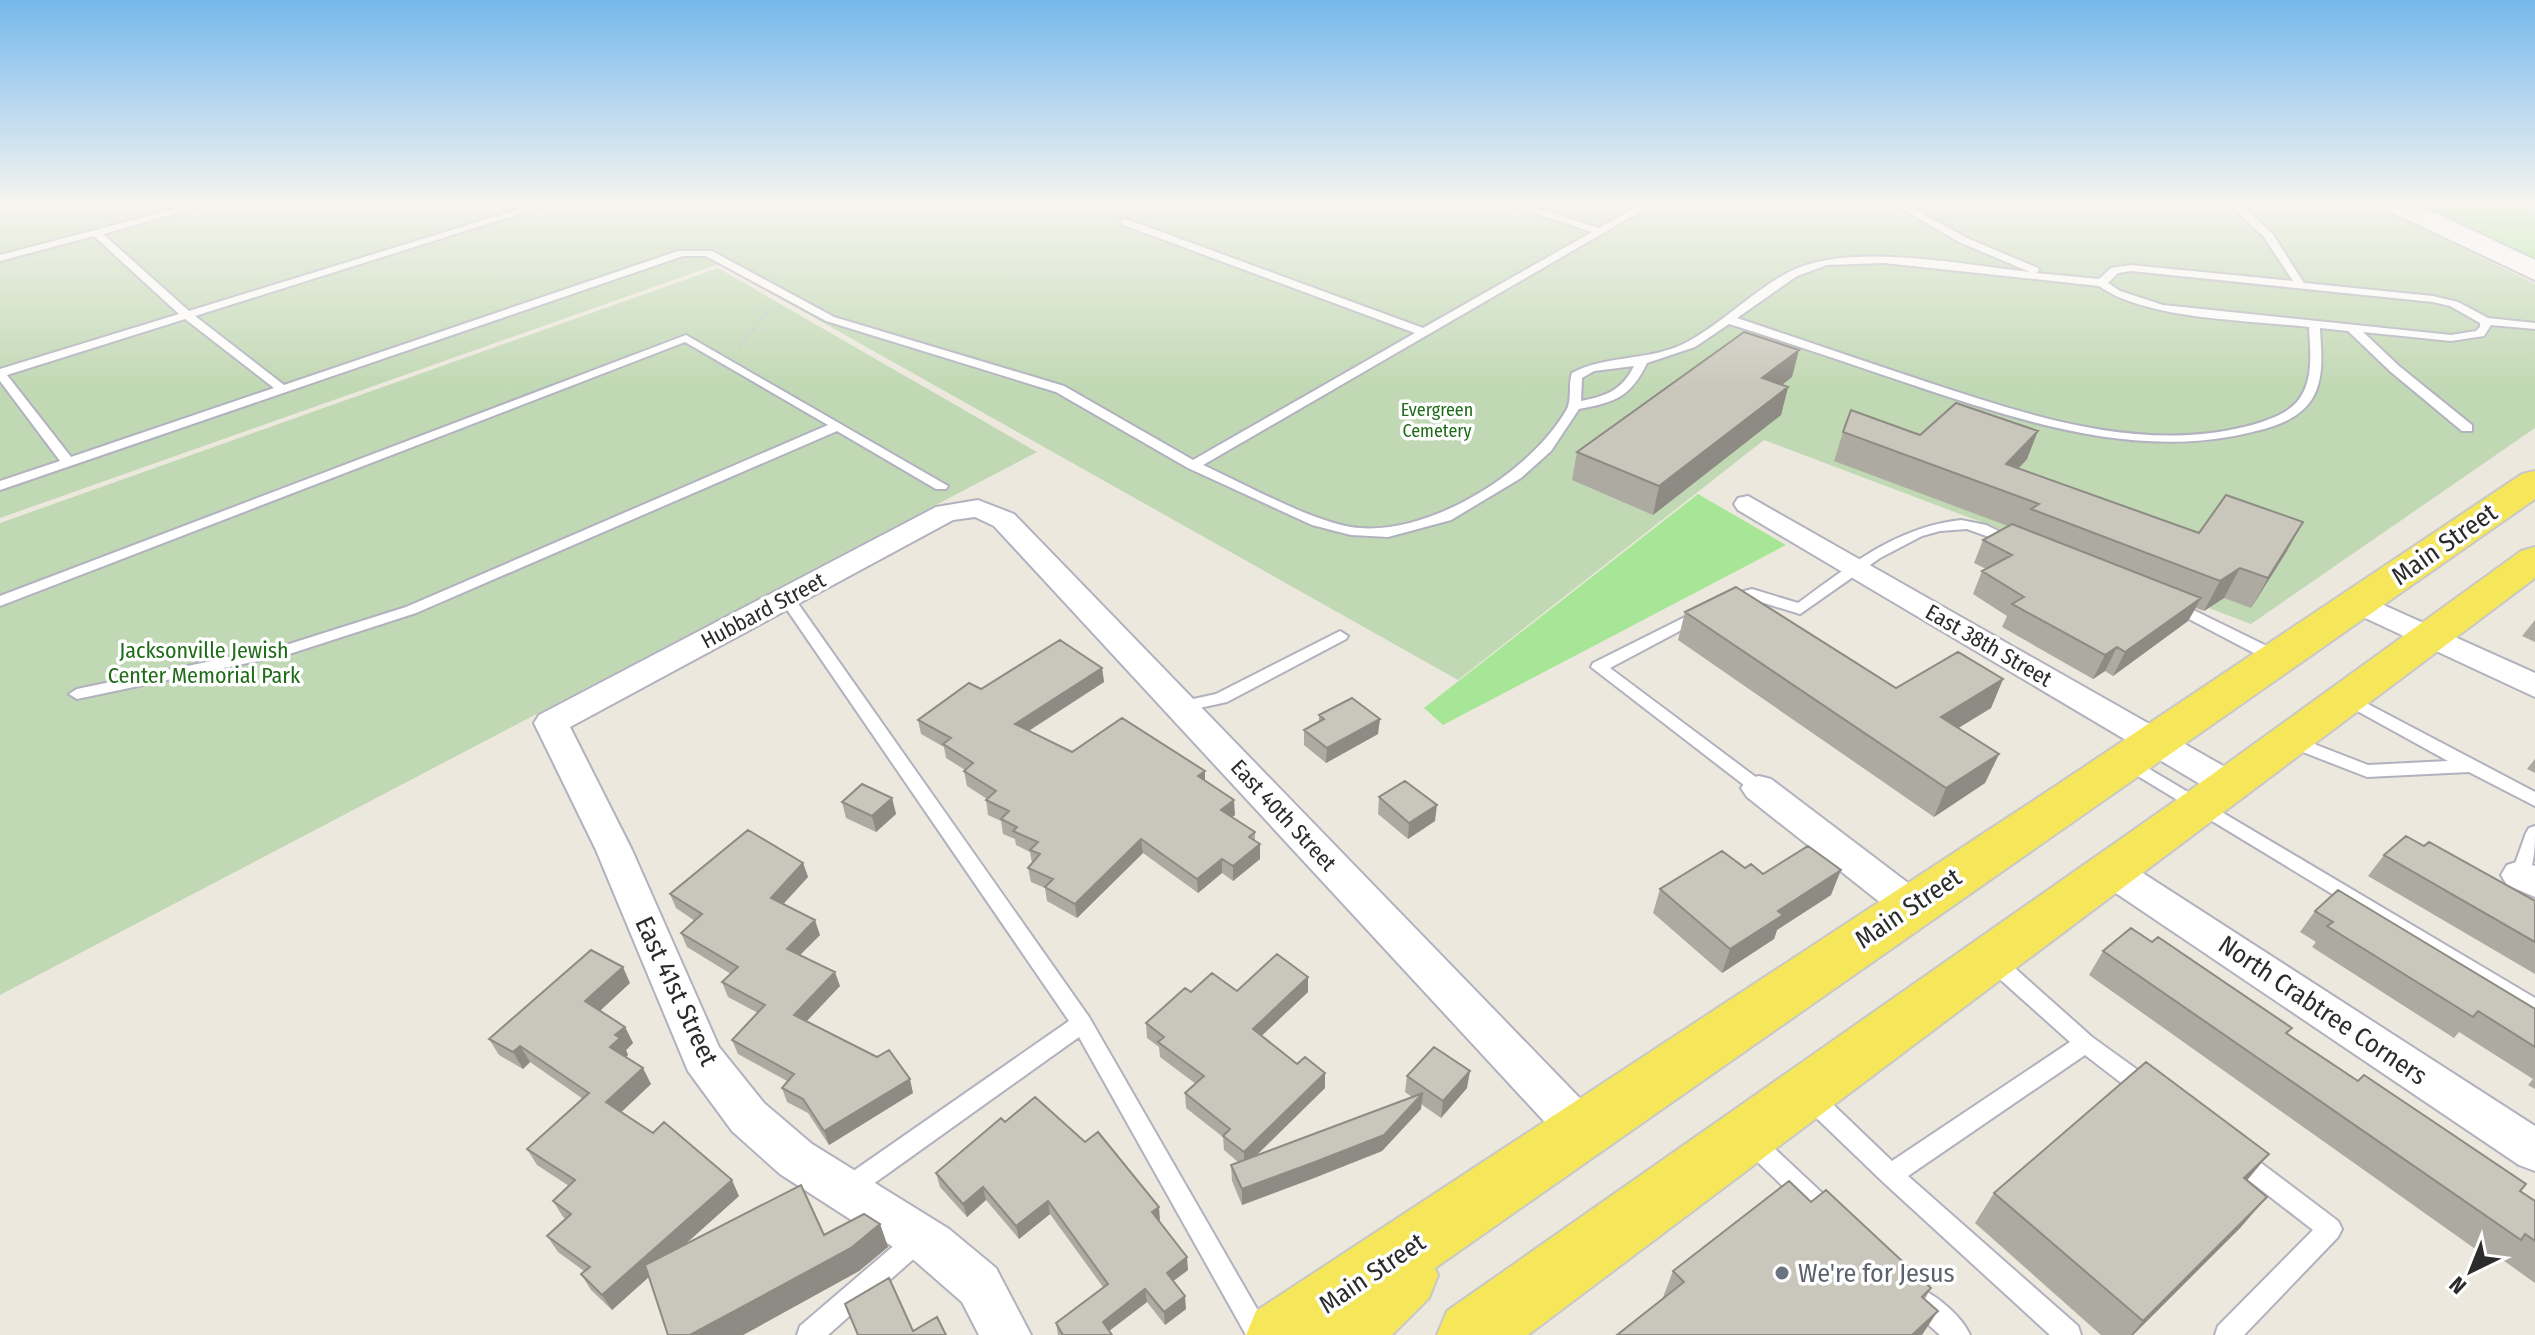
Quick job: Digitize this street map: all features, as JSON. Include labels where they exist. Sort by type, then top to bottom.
[{"type":"main road","name":"Main Street","points":[[1280,1335],[1910,905],[2143,753],[2535,482]]},
{"type":"main road","points":[[1471,1335],[2216,795],[2535,559]]},
{"type":"main road","points":[[1344,1335],[1480,1200]]},
{"type":"street","name":"East 38th Street","points":[[1748,504],[1855,568],[2143,753],[2216,795]]},
{"type":"street","name":"Hubbard Street","points":[[551,723],[946,513],[978,508]]},
{"type":"street","name":"East 40th Street","points":[[978,508],[1004,520],[1582,1131]]},
{"type":"street","points":[[2359,603],[2535,686]]},
{"type":"street","name":"East 41st Street","points":[[551,723],[614,850],[703,1058],[748,1117],[796,1159],[920,1238],[979,1285],[1006,1335]]},
{"type":"street","points":[[1759,788],[1910,905]]},
{"type":"street","name":"North Crabtree Corners","points":[[2111,871],[2535,1151]]},
{"type":"lane","points":[[132,265],[187,315],[282,389]]},
{"type":"lane","points":[[68,462],[0,373],[348,265]]},
{"type":"lane","points":[[0,486],[646,265]]},
{"type":"lane","points":[[731,265],[830,319],[1060,389],[1193,465],[1317,522],[1351,531],[1388,533],[1446,517],[1516,475],[1546,448],[1575,406],[1576,376],[1591,368],[1642,361],[1691,345],[1793,274],[1817,265]]},
{"type":"lane","points":[[1242,265],[1423,332]]},
{"type":"lane","points":[[1193,465],[1539,265]]},
{"type":"lane","points":[[1935,265],[2102,283],[2116,293],[2162,308],[2451,338],[2480,334],[2486,328],[2485,321]]},
{"type":"lane","points":[[2026,265],[2058,278]]},
{"type":"lane","points":[[2288,265],[2300,284]]},
{"type":"lane","points":[[2102,283],[2115,270],[2131,268],[2300,284],[2433,299],[2454,304],[2485,321],[2535,326]]},
{"type":"lane","points":[[1730,320],[2026,417],[2118,435],[2173,438],[2254,429],[2297,410],[2308,395],[2316,366],[2314,322]]},
{"type":"lane","points":[[2350,327],[2467,428]]},
{"type":"lane","points":[[0,601],[686,338],[941,486]]},
{"type":"lane","points":[[1575,406],[1617,397],[1630,389],[1642,361]]},
{"type":"lane","points":[[77,694],[286,650],[411,610],[837,426]]},
{"type":"lane","points":[[1759,788],[1599,667],[1730,599],[1752,594],[1800,609],[1855,568],[1914,535],[1963,524],[2035,550]]},
{"type":"lane","points":[[2153,597],[2278,659]]},
{"type":"lane","points":[[787,598],[1082,1023],[1260,1335]]},
{"type":"lane","points":[[1181,707],[1221,698],[1340,636]]},
{"type":"lane","points":[[2347,698],[2535,800]]},
{"type":"lane","points":[[2289,741],[2367,771],[2472,766]]},
{"type":"lane","points":[[2216,795],[2535,1008]]},
{"type":"lane","points":[[2527,879],[2535,833]]},
{"type":"lane","points":[[1990,958],[2085,1043],[2159,1099]]},
{"type":"lane","points":[[846,1190],[1082,1023]]},
{"type":"lane","points":[[1891,1175],[2085,1043]]},
{"type":"lane","points":[[1805,1093],[2069,1335]]},
{"type":"lane","points":[[1745,1136],[1842,1227]]},
{"type":"lane","points":[[2220,1145],[2330,1229],[2227,1335]]},
{"type":"lane","points":[[809,1335],[920,1238]]},
{"type":"lane","points":[[1900,1281],[1958,1335]]},
{"type":"path","points":[[729,363],[765,312],[787,296]]},
{"type":"green space","name":"Evergreen Cemetery","points":[[0,265],[715,265],[0,518]]},
{"type":"green space","name":"Evergreen Cemetery","points":[[721,265],[2497,265],[2535,284],[2535,428],[2251,624],[1764,440],[1458,680]]},
{"type":"green space","name":"Jacksonville Jewish Center Memorial Park","points":[[718,268],[1037,452],[0,995],[0,523]]},
{"type":"green space","points":[[1698,494],[1786,545],[1443,725],[1424,708]]},
{"type":"building","points":[[1744,332],[1799,350],[1762,378],[1788,387],[1659,486],[1577,452]]},
{"type":"building","points":[[1956,403],[2038,431],[2006,464],[2199,533],[2226,495],[2303,522],[2268,578],[2240,568],[2220,581],[2031,509],[2039,504],[1843,432],[1851,410],[1920,435]]},
{"type":"building","points":[[2012,524],[2201,598],[2125,652],[2117,647],[2105,655],[2012,604],[2024,597],[1982,571],[2012,555],[1983,540]]},
{"type":"building","points":[[1736,587],[1896,688],[1958,652],[2003,679],[1941,717],[1999,754],[1946,788],[1685,612]]},
{"type":"building","points":[[1060,640],[1102,668],[1015,724],[1072,752],[1122,718],[1205,771],[1198,776],[1234,800],[1221,810],[1255,832],[1249,837],[1260,844],[1233,866],[1222,859],[1197,879],[1141,839],[1075,904],[1045,887],[1053,879],[1028,868],[1040,854],[1030,850],[1038,842],[1013,831],[1017,827],[1001,819],[1009,811],[986,800],[996,791],[964,771],[973,763],[943,744],[951,738],[918,720],[969,683],[981,689]]},
{"type":"building","points":[[1352,698],[1380,719],[1327,748],[1304,730],[1324,719],[1319,715]]},
{"type":"building","points":[[1405,781],[1437,805],[1409,823],[1379,797]]},
{"type":"building","points":[[862,784],[892,798],[872,816],[842,802]]},
{"type":"building","points":[[748,830],[803,863],[771,898],[815,920],[787,949],[835,972],[794,1015],[877,1057],[889,1050],[910,1079],[824,1131],[803,1099],[782,1088],[794,1074],[732,1040],[765,1005],[722,982],[738,967],[681,933],[702,914],[670,894]]},
{"type":"building","points":[[2406,836],[2424,846],[2429,842],[2535,901],[2535,942],[2384,855]]},
{"type":"building","points":[[1808,846],[1841,870],[1778,911],[1783,915],[1730,949],[1660,889],[1722,851],[1745,868],[1751,864],[1763,874]]},
{"type":"building","points":[[2338,890],[2535,1009],[2535,1047],[2478,1011],[2473,1017],[2327,926],[2333,922],[2315,911]]},
{"type":"building","points":[[2131,928],[2152,942],[2158,937],[2292,1028],[2286,1033],[2358,1081],[2364,1075],[2526,1184],[2520,1191],[2535,1201],[2535,1241],[2525,1234],[2521,1240],[2103,951]]},
{"type":"building","points":[[591,950],[623,967],[585,1001],[625,1027],[615,1035],[620,1038],[610,1047],[643,1068],[606,1102],[653,1133],[664,1122],[732,1180],[602,1295],[581,1274],[590,1267],[547,1236],[571,1214],[553,1201],[575,1180],[527,1149],[589,1093],[520,1046],[513,1052],[489,1039]]},
{"type":"building","points":[[1277,954],[1308,977],[1253,1029],[1297,1064],[1305,1057],[1325,1073],[1244,1152],[1223,1136],[1230,1129],[1185,1093],[1204,1076],[1158,1042],[1164,1037],[1146,1023],[1185,988],[1191,992],[1212,973],[1237,991]]},
{"type":"building","points":[[1434,1047],[1470,1071],[1443,1101],[1407,1076]]},
{"type":"building","points":[[2146,1062],[2269,1154],[2244,1178],[2267,1197],[2143,1321],[1994,1193]]},
{"type":"building","points":[[1423,1093],[1384,1135],[1315,1162],[1242,1189],[1231,1165]]},
{"type":"building","points":[[1035,1097],[1085,1142],[1098,1132],[1159,1207],[1152,1212],[1187,1257],[1167,1273],[1185,1296],[1164,1312],[1145,1289],[1103,1322],[1112,1335],[1063,1335],[1056,1323],[1108,1284],[1048,1201],[1016,1226],[983,1187],[963,1204],[936,1173],[1001,1118],[1005,1122]]},
{"type":"building","name":"We're for Jesus","points":[[1789,1181],[1811,1202],[1826,1190],[1931,1288],[1922,1297],[1938,1311],[1912,1335],[1617,1335],[1684,1282],[1673,1271]]},
{"type":"building","points":[[801,1185],[824,1235],[864,1214],[880,1224],[851,1248],[690,1335],[668,1335],[645,1265]]},
{"type":"building","points":[[889,1278],[913,1331],[937,1317],[946,1335],[858,1335],[845,1304]]},
{"type":"place","name":"We're for Jesus","points":[[1782,1273]]}]
